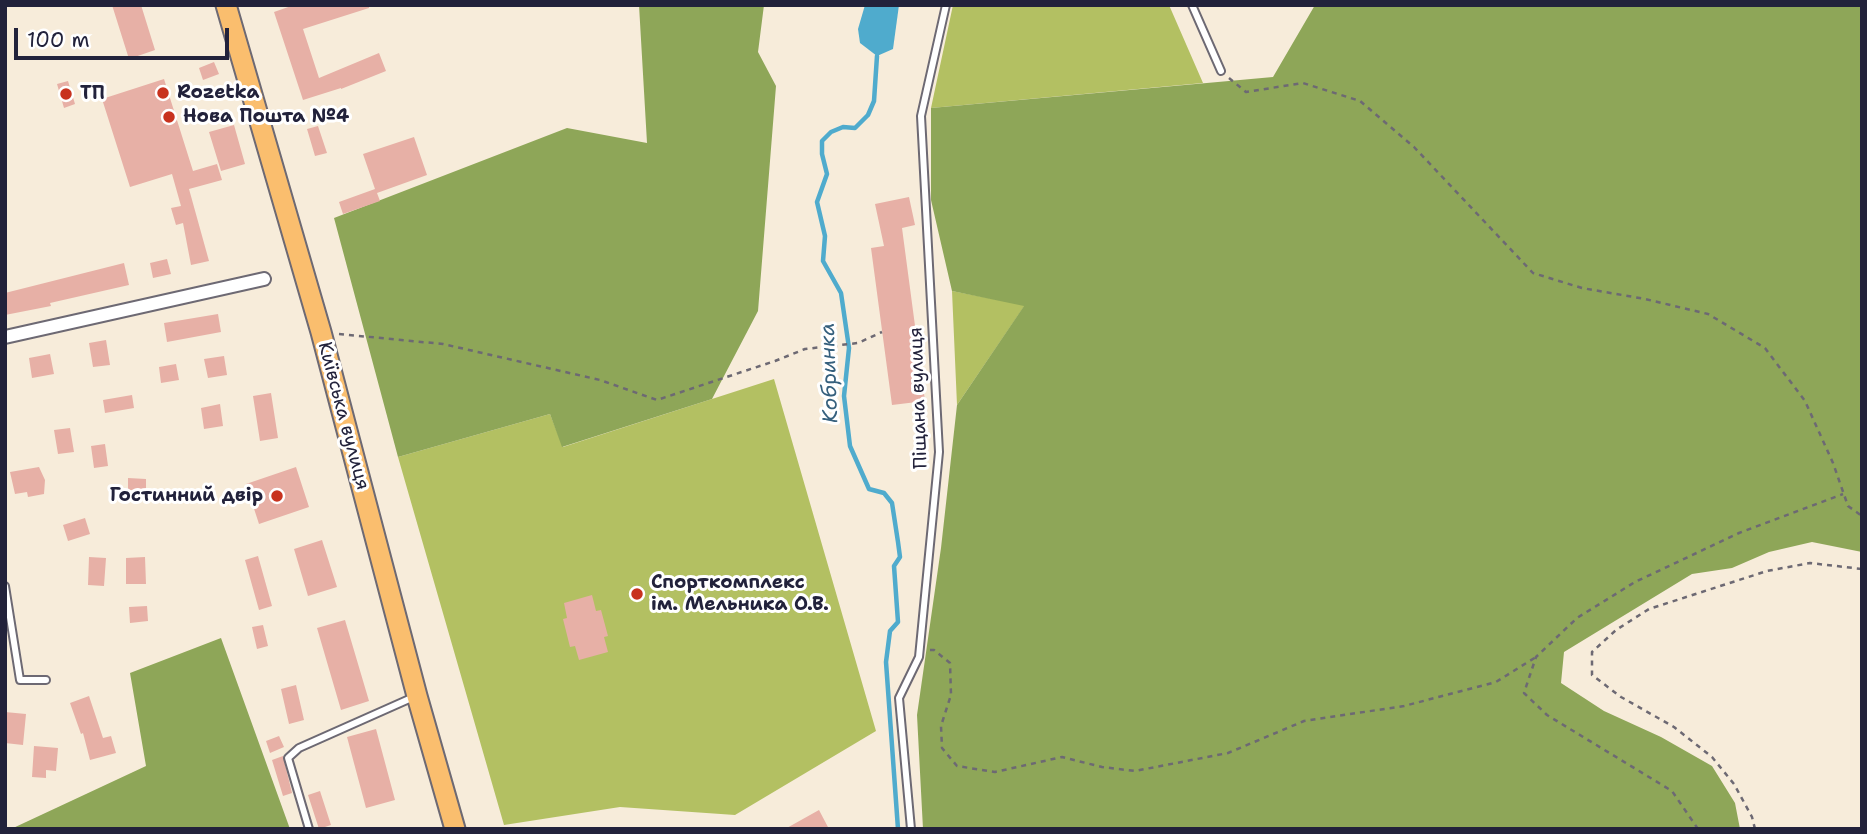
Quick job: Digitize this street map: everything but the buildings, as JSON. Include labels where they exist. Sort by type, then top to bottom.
[{"type":"main road","name":"Київська вулиця","points":[[226,5],[321,332],[455,829]]},
{"type":"street","points":[[5,337],[264,279]]},
{"type":"lane","name":"Піщана вулиця","points":[[911,829],[900,698],[919,657],[939,452],[921,116],[946,5]]},
{"type":"lane","points":[[1192,5],[1221,71]]},
{"type":"lane","points":[[5,586],[20,680],[46,680]]},
{"type":"lane","points":[[309,829],[288,758],[299,748],[417,696]]},
{"type":"path","points":[[1221,71],[1246,92],[1303,83],[1360,101],[1413,148],[1533,273],[1583,288],[1708,314],[1765,348],[1805,401],[1833,463],[1848,506],[1862,516]]},
{"type":"path","points":[[321,332],[443,344],[600,380],[657,400],[805,349],[858,343],[882,332]]},
{"type":"path","points":[[920,649],[934,650],[950,663],[951,695],[941,726],[942,748],[957,766],[995,772],[1062,757],[1102,767],[1135,771],[1228,753],[1304,721],[1404,706],[1496,682],[1536,657],[1577,618],[1636,582],[1740,533],[1843,494]]},
{"type":"path","points":[[1755,829],[1752,817],[1734,784],[1712,757],[1674,727],[1621,697],[1592,675],[1592,652],[1616,630],[1649,609],[1767,571],[1810,563],[1862,569]]},
{"type":"path","points":[[1536,657],[1524,693],[1547,715],[1672,791],[1698,829]]},
{"type":"green space","points":[[639,5],[764,5],[758,52],[776,86],[758,311],[712,399],[562,447],[550,414],[398,457],[334,218],[567,128],[647,143]]},
{"type":"green space","points":[[953,5],[1169,5],[1203,83],[931,108]]},
{"type":"green space","points":[[1315,5],[1862,5],[1862,552],[1812,542],[1769,552],[1732,568],[1692,574],[1564,652],[1561,683],[1604,711],[1661,737],[1712,766],[1735,803],[1740,829],[923,829],[917,715],[941,548],[957,405],[1024,306],[952,291],[931,200],[931,108],[1273,77]]},
{"type":"green space","points":[[952,291],[1025,305],[957,405]]},
{"type":"green space","name":"Спорткомплекс ім. Мельника О.В.","points":[[774,379],[876,731],[735,815],[620,807],[504,825],[398,457],[550,414],[563,447]]},
{"type":"green space","points":[[221,638],[290,829],[11,829],[146,766],[130,673]]},
{"type":"water","points":[[865,5],[899,5],[893,49],[877,56],[860,43],[858,29]]},
{"type":"waterway","name":"Кобринка","points":[[877,56],[874,101],[868,115],[855,128],[843,127],[831,132],[822,141],[827,174],[817,202],[825,236],[823,261],[841,293],[849,348],[844,396],[850,446],[869,489],[884,493],[892,503],[900,557],[894,566],[898,622],[890,631],[886,662],[898,829]]},
{"type":"place","name":"Rozetka","points":[[163,93]]},
{"type":"place","name":"ТП","points":[[66,94]]},
{"type":"place","name":"Нова Пошта №4","points":[[169,117]]},
{"type":"place","name":"Гостинний двір","points":[[277,496]]},
{"type":"place","name":"Спорткомплекс ім. Мельника О.В.","points":[[637,594]]}]
